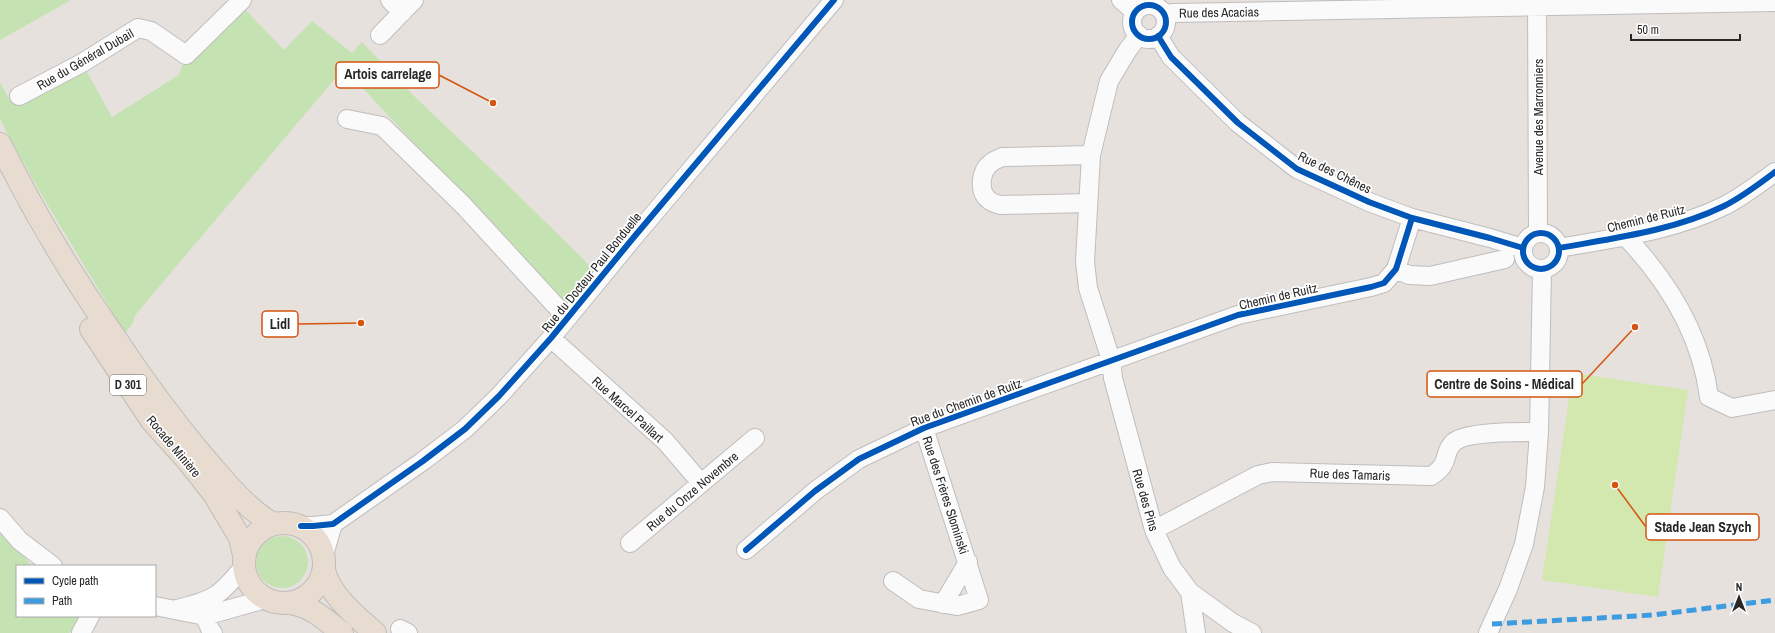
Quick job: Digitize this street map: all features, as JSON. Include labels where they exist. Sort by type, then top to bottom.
[{"type":"highway","name":"Rocade Minière","points":[[0,144],[46,232],[104,322],[165,410],[250,508],[273,524]]},
{"type":"highway","name":"Rocade Minière","points":[[46,232],[63,275],[93,333],[152,421],[188,461],[214,494],[240,538],[244,561]]},
{"type":"highway","points":[[342,633],[307,606],[290,603],[277,603],[265,599],[253,589],[248,582],[244,561],[248,544],[254,535],[263,528],[273,524],[287,522],[301,526],[316,538],[329,584],[355,615],[375,633]]},
{"type":"highway","points":[[290,603],[303,599],[313,592],[320,582],[324,562]]},
{"type":"street","name":"Rue du Général Dubail","points":[[19,96],[82,63],[138,28],[151,31],[186,55],[242,0]]},
{"type":"street","name":"Rue du Docteur Paul Bonduelle","points":[[333,524],[423,461],[465,429],[499,396],[551,338],[834,0]]},
{"type":"street","points":[[1121,0],[1135,12]]},
{"type":"street","name":"Rue des Acacias","points":[[1158,7],[1174,13],[1537,3],[1775,2]]},
{"type":"street","name":"Avenue des Marronniers","points":[[1537,3],[1538,233]]},
{"type":"street","points":[[380,35],[402,4]]},
{"type":"street","points":[[1144,6],[1158,7],[1166,20],[1162,32],[1158,36],[1148,39],[1139,35],[1132,25],[1135,12],[1144,6]]},
{"type":"street","name":"Rue des Pins","points":[[1139,35],[1109,81],[1091,155],[1085,262],[1088,288],[1111,360],[1113,378],[1154,530],[1172,568],[1190,592],[1196,633]]},
{"type":"street","name":"Rue des Chênes","points":[[1158,36],[1171,57],[1238,123],[1297,169],[1369,202],[1412,218],[1523,248]]},
{"type":"street","points":[[347,119],[382,126],[463,205],[567,318]]},
{"type":"street","points":[[1088,203],[1001,205],[988,200],[982,190],[981,184],[983,174],[990,163],[1002,157],[1091,155]]},
{"type":"street","name":"Chemin de Ruitz","points":[[1559,248],[1624,236],[1676,224],[1724,206],[1775,172]]},
{"type":"street","name":"Chemin de Ruitz","points":[[1111,360],[1238,315],[1371,287],[1384,282],[1396,269],[1412,218]]},
{"type":"street","points":[[1538,233],[1550,236],[1555,240],[1559,248],[1558,257],[1555,263],[1550,267],[1542,269],[1528,264],[1525,259],[1523,248],[1528,238],[1538,233]]},
{"type":"street","points":[[1624,236],[1642,254],[1677,303],[1695,337],[1703,364],[1709,396],[1732,408],[1775,400]]},
{"type":"street","points":[[1396,269],[1409,275],[1430,276],[1505,259]]},
{"type":"street","points":[[1488,633],[1508,589],[1524,544],[1535,486],[1539,432],[1542,269]]},
{"type":"street","name":"Rue Marcel Paillart","points":[[551,338],[665,440],[701,483]]},
{"type":"street","name":"Rue du Chemin de Ruitz","points":[[746,550],[815,491],[859,459],[924,428],[1111,360]]},
{"type":"street","name":"Rue des Frères Slominski","points":[[893,581],[920,599],[956,606],[979,600],[924,428]]},
{"type":"street","name":"Rue des Tamaris","points":[[1154,530],[1258,475],[1272,472],[1431,476],[1440,471],[1446,463],[1448,451],[1454,442],[1464,437],[1509,432],[1539,432]]},
{"type":"street","name":"Rue du Onze Novembre","points":[[630,543],[755,438]]},
{"type":"street","points":[[0,518],[20,541],[52,565]]},
{"type":"street","points":[[301,526],[333,524],[324,562]]},
{"type":"street","points":[[202,610],[214,597],[226,589],[244,561]]},
{"type":"street","name":"Rue des Frères Slominski","points":[[943,604],[968,562]]},
{"type":"street","points":[[1190,592],[1233,624],[1252,633]]},
{"type":"street","points":[[156,606],[202,610],[265,599]]},
{"type":"street","points":[[202,610],[213,633]]},
{"type":"street","points":[[80,633],[89,617]]},
{"type":"green space","points":[[0,0],[71,0],[0,40]]},
{"type":"green space","points":[[239,3],[284,50],[312,21],[352,53],[362,42],[416,98],[511,188],[601,277],[572,312],[344,68],[136,314],[131,326],[125,333],[41,194],[7,133],[0,118],[0,83],[10,100],[82,63],[112,117],[179,75],[186,55]]},
{"type":"green space","points":[[1573,373],[1688,390],[1658,597],[1542,580]]},
{"type":"green space","points":[[0,530],[31,565],[16,565],[16,617],[79,617],[76,626],[69,633],[0,633]]},
{"type":"green space","points":[[277,536],[287,536],[301,543],[308,557],[308,567],[301,581],[287,588],[277,588],[267,584],[260,577],[256,567],[256,557],[260,547],[267,540]]},
{"type":"marked path","points":[[1492,624],[1653,615],[1775,600]]},
{"type":"cycle path","points":[[301,526],[333,524],[423,461],[465,429],[499,396],[551,338],[634,237],[834,0]]},
{"type":"cycle path","points":[[1149,5],[1155,6],[1161,10],[1165,16],[1166,22],[1165,28],[1161,34],[1155,38],[1149,39],[1143,38],[1137,34],[1133,28],[1132,22],[1133,16],[1137,10],[1143,6],[1149,5]]},
{"type":"cycle path","points":[[1158,36],[1171,57],[1238,123],[1297,169],[1369,202],[1412,218],[1523,248]]},
{"type":"cycle path","points":[[1559,248],[1643,233],[1705,215],[1731,202],[1775,172]]},
{"type":"cycle path","points":[[746,550],[815,491],[859,459],[924,428],[1238,315],[1384,283],[1396,269],[1412,218]]},
{"type":"cycle path","points":[[1545,233],[1554,238],[1558,244],[1559,251],[1558,258],[1554,264],[1545,269],[1537,269],[1528,264],[1524,258],[1523,247],[1528,238],[1534,234],[1545,233]]},
{"type":"place","name":"Artois carrelage","points":[[493,103]]},
{"type":"place","name":"Lidl","points":[[361,323]]},
{"type":"place","name":"Centre de Soins - Médical","points":[[1635,327]]},
{"type":"place","name":"Stade Jean Szych","points":[[1615,485]]}]
